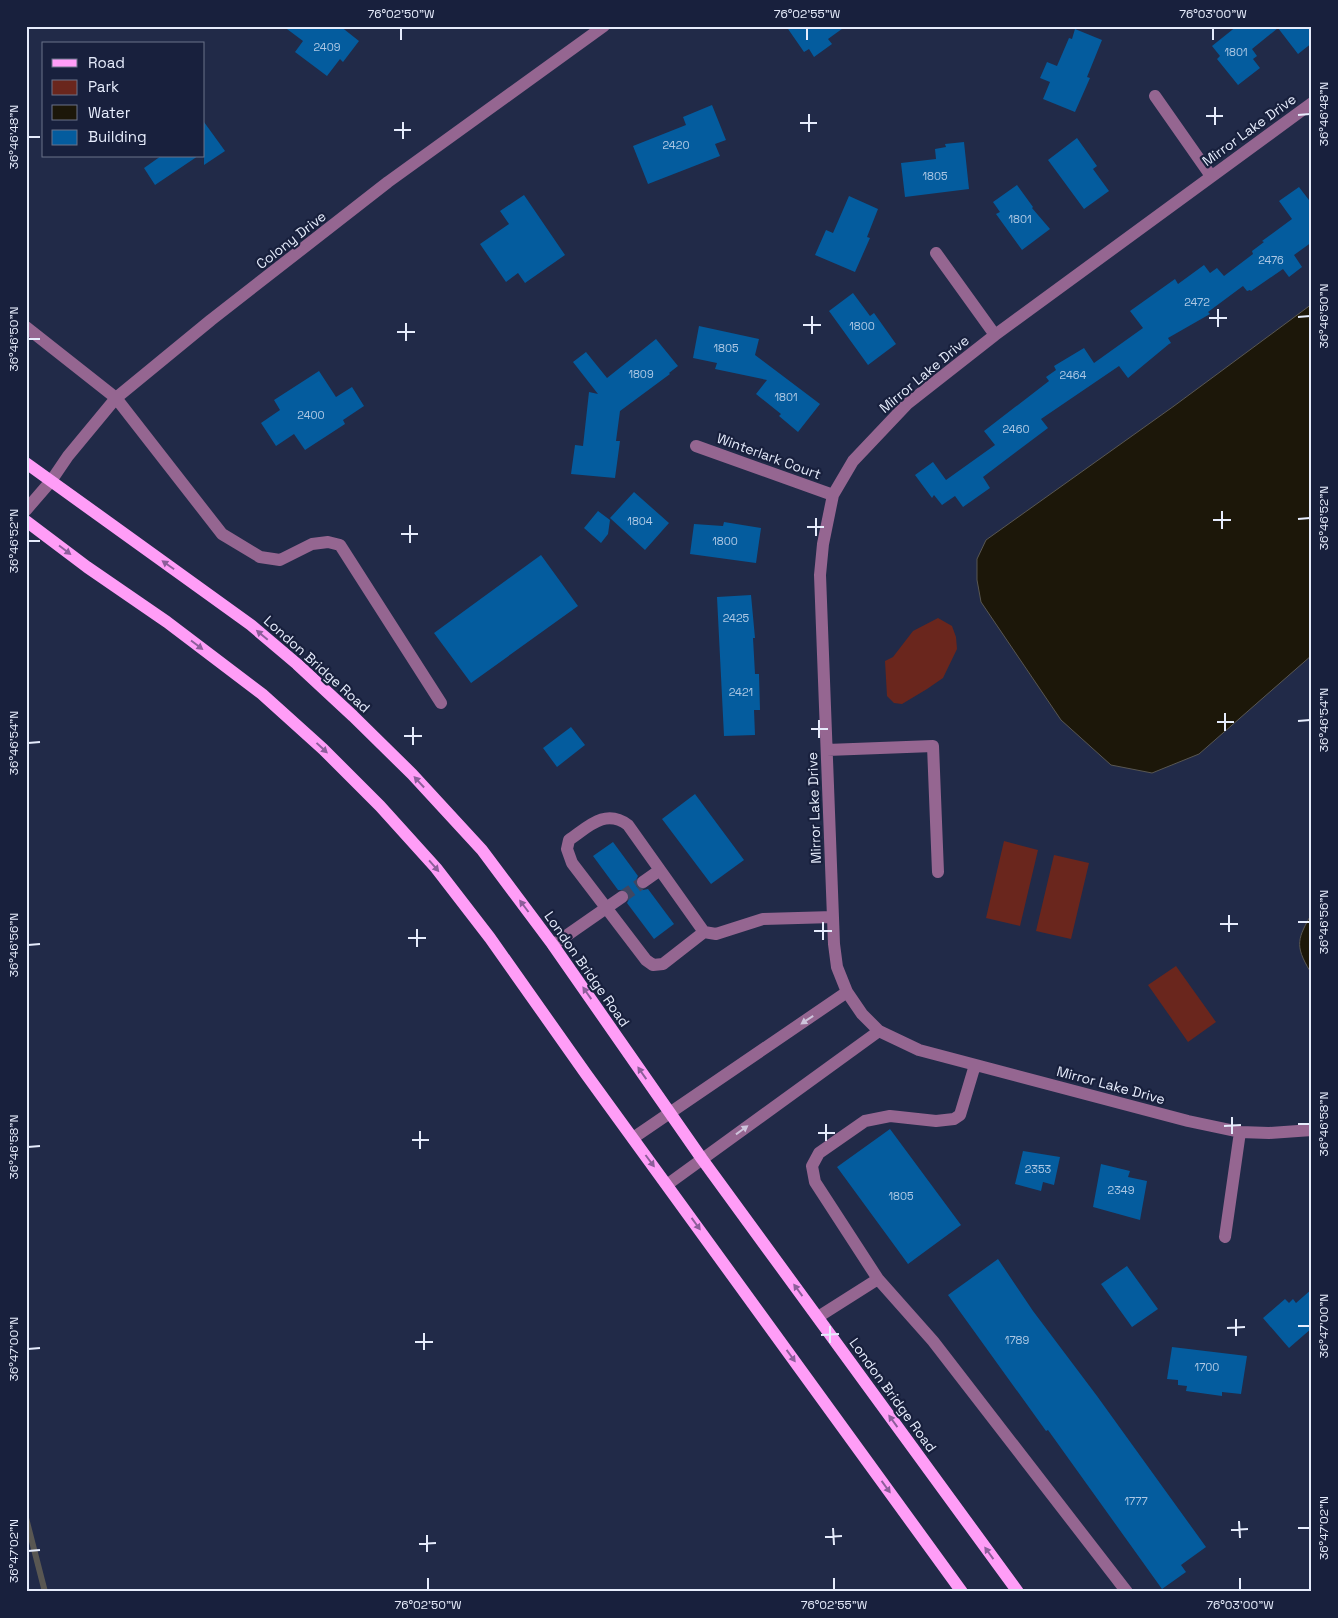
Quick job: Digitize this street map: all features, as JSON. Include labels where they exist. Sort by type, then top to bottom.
[{"type":"main road","name":"London Bridge Road","points":[[26,463],[251,626],[297,664],[412,774],[482,850],[553,945],[702,1159],[1018,1592]]},
{"type":"main road","points":[[26,521],[87,567],[167,622],[262,694],[323,749],[374,800],[436,868],[490,938],[962,1592]]},
{"type":"main road","points":[[951,1577],[956,1592]]},
{"type":"street","name":"Colony Drive","points":[[26,510],[116,398],[388,182],[604,26]]},
{"type":"street","points":[[1155,96],[1211,176]]},
{"type":"street","name":"Mirror Lake Drive","points":[[1312,103],[995,335],[907,404],[854,461],[833,495],[823,544],[820,575],[833,917],[837,967],[847,992],[862,1014],[880,1031],[919,1050],[1188,1121],[1240,1132],[1269,1133],[1312,1130]]},
{"type":"street","points":[[936,253],[995,335]]},
{"type":"street","points":[[26,327],[116,398],[222,534],[260,557],[280,560],[312,544],[328,542],[340,545],[441,703]]},
{"type":"street","name":"Winterlark Court","points":[[696,446],[833,495]]},
{"type":"street","points":[[827,750],[933,746],[938,872]]},
{"type":"street","points":[[704,932],[663,964],[653,965],[646,960],[572,864],[567,849],[569,840],[596,821],[609,817],[620,819],[628,825],[704,932],[716,934],[763,919],[833,917]]},
{"type":"street","points":[[643,882],[660,870]]},
{"type":"street","points":[[553,945],[622,897]]},
{"type":"street","points":[[633,1138],[847,992]]},
{"type":"street","points":[[668,1184],[880,1031]]},
{"type":"street","points":[[975,1065],[960,1115],[954,1119],[936,1121],[890,1116],[865,1121],[819,1153],[812,1166],[815,1182],[878,1279],[933,1341],[1127,1592]]},
{"type":"street","points":[[1225,1237],[1240,1132]]},
{"type":"street","points":[[818,1317],[878,1279]]},
{"type":"green space","points":[[938,618],[952,626],[956,637],[957,649],[943,678],[902,704],[894,703],[887,696],[885,661],[893,657],[913,631]]},
{"type":"green space","points":[[1004,841],[1038,850],[1020,926],[986,918]]},
{"type":"green space","points":[[1054,855],[1089,863],[1071,939],[1036,931]]},
{"type":"green space","points":[[1176,966],[1216,1022],[1188,1042],[1148,985]]},
{"type":"water","points":[[1312,304],[1312,655],[1199,754],[1152,773],[1111,765],[1061,720],[981,602],[977,580],[977,559],[986,540],[1174,406]]},
{"type":"water","points":[[1312,913],[1312,971],[1310,971],[1302,954],[1300,942],[1301,935]]},
{"type":"building","points":[[283,26],[340,26],[359,41],[343,62],[340,59],[327,76],[295,52],[303,41]]},
{"type":"building","points":[[786,26],[846,26],[828,39],[832,44],[814,57],[809,49],[804,52]]},
{"type":"building","points":[[1237,26],[1312,26],[1312,43],[1298,54],[1278,28],[1252,49],[1257,56],[1253,59],[1260,68],[1238,85],[1217,59],[1220,56],[1212,46]]},
{"type":"building","points":[[1075,29],[1102,40],[1087,77],[1090,78],[1075,112],[1043,99],[1050,82],[1040,78],[1047,62],[1057,66],[1069,38],[1072,39]]},
{"type":"building","points":[[712,105],[726,140],[715,144],[720,156],[648,184],[633,146],[686,125],[683,117]]},
{"type":"building","points":[[205,123],[225,151],[204,165],[205,158]]},
{"type":"building","points":[[1077,138],[1097,166],[1093,169],[1109,191],[1084,209],[1048,160]]},
{"type":"building","points":[[964,142],[969,189],[905,197],[901,163],[936,159],[935,149],[946,147],[945,144]]},
{"type":"building","points":[[158,158],[195,158],[155,185],[144,168]]},
{"type":"building","points":[[1017,185],[1032,208],[1050,229],[1022,250],[996,214],[1000,212],[993,202]]},
{"type":"building","points":[[1299,187],[1312,204],[1312,242],[1294,255],[1302,267],[1289,277],[1283,269],[1251,291],[1247,291],[1243,286],[1208,312],[1210,314],[1168,338],[1171,343],[1128,378],[1119,366],[1041,419],[1048,428],[983,477],[990,488],[963,507],[955,496],[942,505],[934,495],[932,498],[915,475],[933,462],[946,480],[995,445],[984,431],[1049,381],[1046,377],[1056,370],[1054,366],[1084,348],[1094,363],[1143,328],[1130,311],[1175,279],[1178,284],[1204,265],[1210,273],[1217,268],[1224,276],[1253,254],[1252,251],[1264,242],[1262,241],[1292,219],[1279,201]]},
{"type":"building","points":[[524,195],[565,255],[525,283],[518,273],[506,282],[480,244],[509,224],[500,211]]},
{"type":"building","points":[[849,196],[878,209],[867,237],[870,238],[855,272],[815,255],[826,230],[833,233]]},
{"type":"building","points":[[853,293],[870,316],[874,313],[896,344],[868,365],[829,311]]},
{"type":"building","points":[[699,326],[759,339],[755,355],[820,404],[798,432],[779,416],[781,414],[756,394],[767,380],[715,369],[717,363],[693,358]]},
{"type":"building","points":[[656,339],[678,366],[620,411],[616,441],[620,441],[615,478],[571,474],[575,445],[583,446],[589,392],[598,394],[573,362],[586,352],[607,378]]},
{"type":"building","points":[[319,371],[336,397],[352,387],[364,406],[343,420],[345,424],[305,450],[294,434],[276,446],[261,423],[280,410],[274,400]]},
{"type":"building","points":[[634,492],[669,523],[645,550],[610,518]]},
{"type":"building","points":[[598,511],[610,520],[608,534],[601,543],[584,528]]},
{"type":"building","points":[[724,522],[761,528],[756,563],[690,554],[694,524],[723,526]]},
{"type":"building","points":[[541,555],[578,606],[471,683],[434,633]]},
{"type":"building","points":[[751,595],[755,638],[753,638],[755,674],[759,674],[760,710],[754,710],[755,735],[724,736],[717,597]]},
{"type":"building","points":[[571,727],[585,745],[557,767],[543,748]]},
{"type":"building","points":[[695,794],[744,860],[711,884],[662,819]]},
{"type":"building","points":[[613,842],[638,876],[635,882],[637,887],[643,890],[648,889],[674,924],[654,939],[627,903],[630,897],[628,892],[618,890],[593,856]]},
{"type":"building","points":[[890,1129],[961,1225],[908,1264],[837,1167]]},
{"type":"building","points":[[1023,1151],[1060,1157],[1054,1185],[1043,1182],[1041,1191],[1015,1184]]},
{"type":"building","points":[[1101,1164],[1130,1171],[1128,1177],[1147,1181],[1140,1220],[1093,1207]]},
{"type":"building","points":[[998,1259],[1033,1311],[1206,1547],[1181,1565],[1186,1572],[1162,1589],[948,1295]]},
{"type":"building","points":[[1127,1266],[1158,1309],[1132,1327],[1101,1284]]},
{"type":"building","points":[[1312,1289],[1312,1328],[1289,1348],[1263,1318],[1285,1299],[1289,1303],[1293,1299],[1296,1303]]},
{"type":"building","points":[[1172,1347],[1247,1356],[1241,1394],[1222,1392],[1222,1396],[1186,1391],[1187,1386],[1178,1385],[1178,1380],[1167,1379]]},
{"type":"waterway","points":[[26,1518],[45,1592]]},
{"type":"tunnel","points":[[622,897],[643,882]]}]
